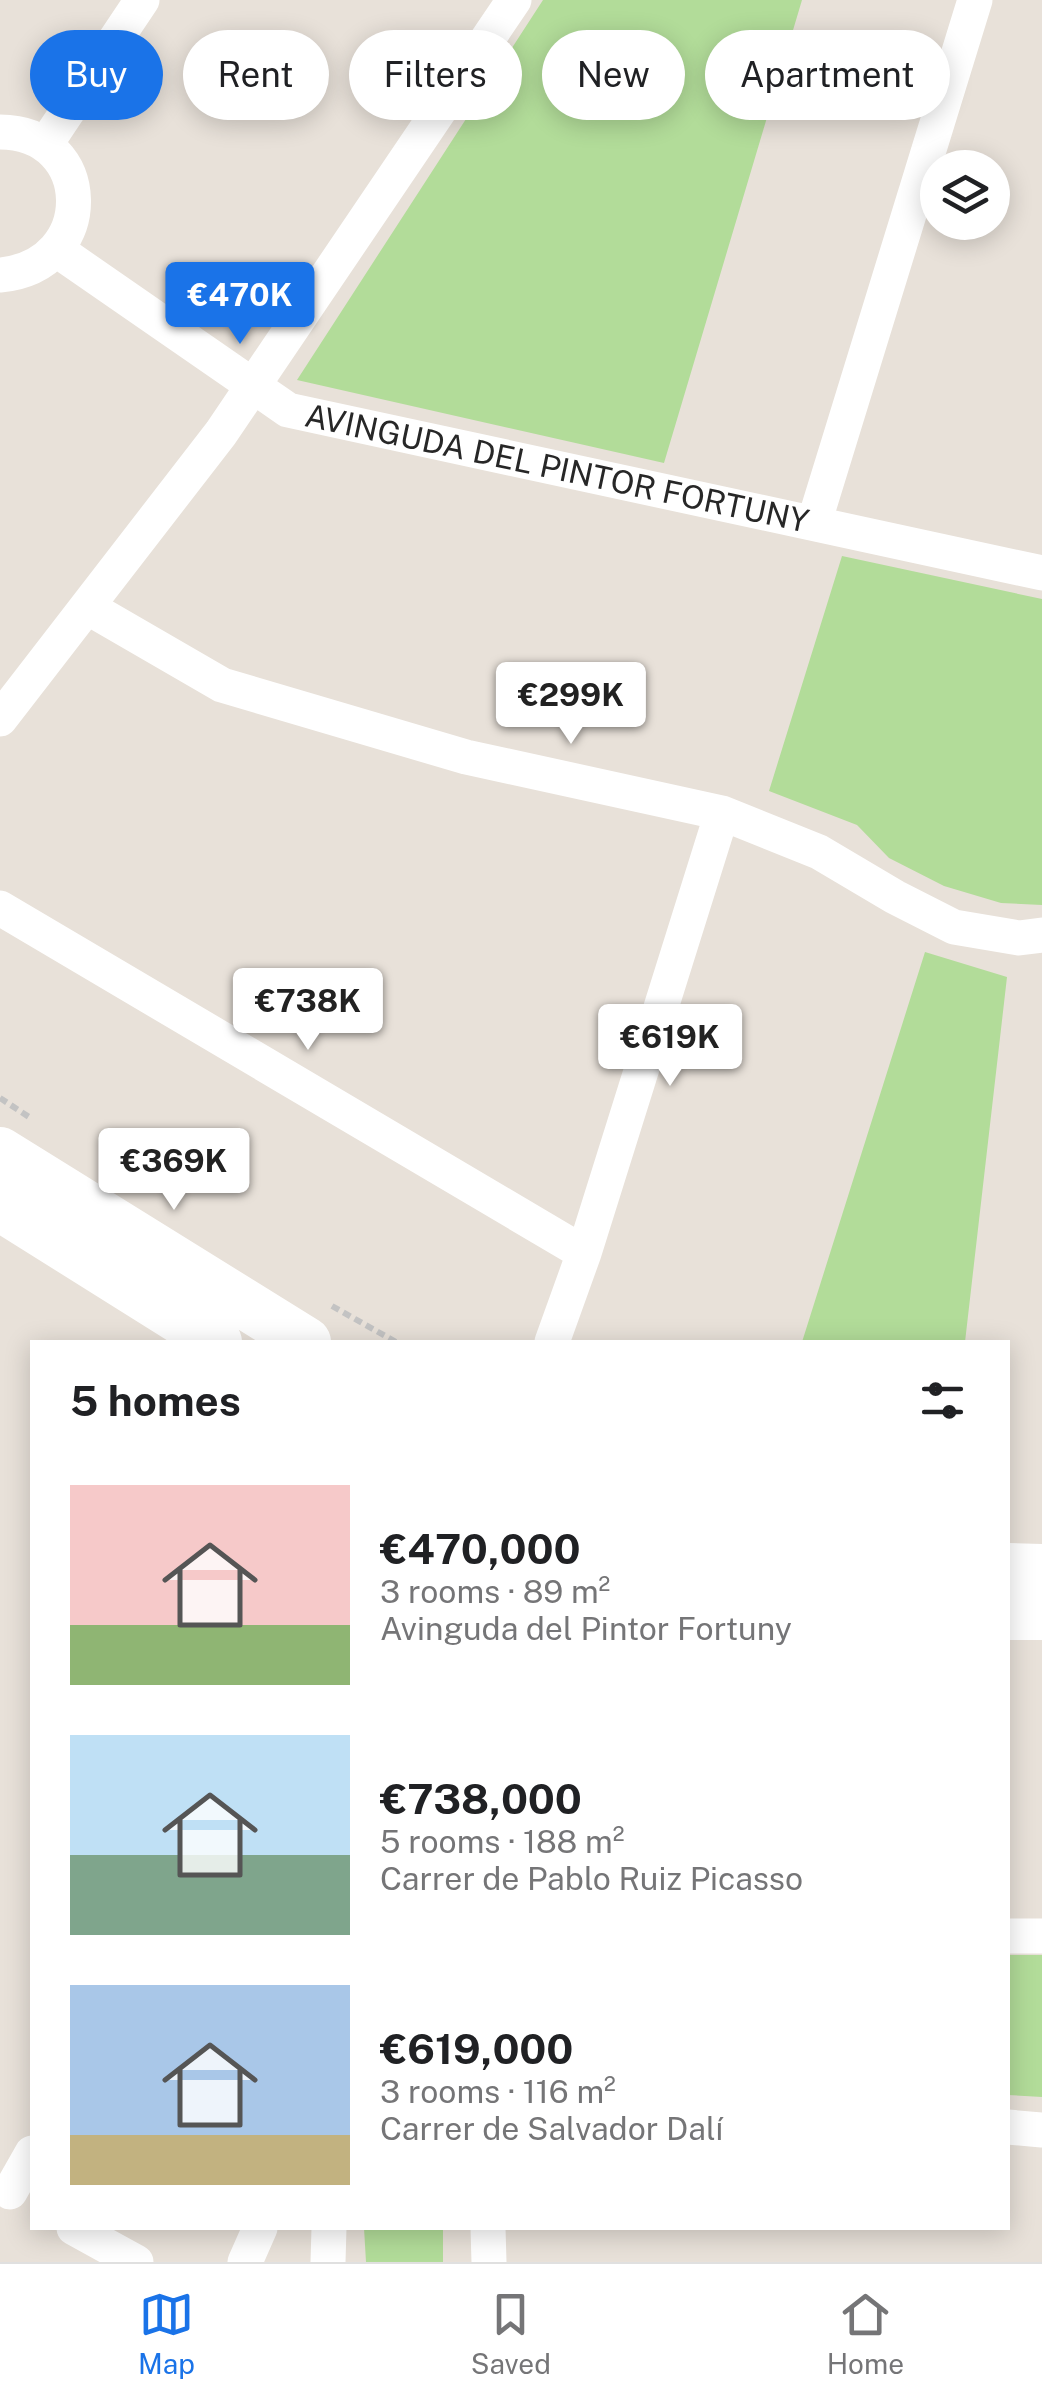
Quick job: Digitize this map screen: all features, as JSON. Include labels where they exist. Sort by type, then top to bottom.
[{"type":"street","points":[[45,145],[142,0]]},
{"type":"street","points":[[0,719],[89,608],[253,387],[514,0]]},
{"type":"street","points":[[814,524],[975,0]]},
{"type":"street","points":[[0,132],[26,135],[45,145],[62,162],[73,195],[70,230],[57,250],[41,264],[0,275]]},
{"type":"street","name":"AVINGUDA DEL PINTOR FORTUNY","points":[[57,250],[288,410],[1042,573]]},
{"type":"street","points":[[89,608],[222,685],[466,757],[722,813],[820,852],[895,898],[954,927],[1019,938],[1042,936]]},
{"type":"street","points":[[553,1340],[584,1253],[722,813]]},
{"type":"street","points":[[0,908],[584,1253]]},
{"type":"street","points":[[0,1152],[303,1340]]},
{"type":"street","points":[[0,1206],[214,1340]]},
{"type":"street","points":[[1010,1568],[1042,1569]]},
{"type":"street","points":[[1010,1615],[1042,1616]]},
{"type":"street","points":[[1010,1936],[1042,1936]]},
{"type":"street","points":[[1010,2127],[1042,2130]]},
{"type":"street","points":[[14,2194],[30,2157]]},
{"type":"street","points":[[78,2230],[136,2262]]},
{"type":"street","points":[[244,2262],[259,2230]]},
{"type":"street","points":[[328,2262],[329,2230]]},
{"type":"street","points":[[488,2230],[488,2262]]},
{"type":"green space","points":[[543,0],[802,0],[793,30],[705,30],[705,120],[766,120],[664,463],[297,380],[465,120],[522,120],[522,32]]},
{"type":"green space","points":[[842,556],[1042,599],[1042,905],[1001,903],[944,886],[889,858],[857,825],[769,791]]},
{"type":"green space","points":[[925,952],[1007,977],[965,1340],[803,1340]]},
{"type":"green space","points":[[1010,1955],[1042,1955],[1042,2097],[1010,2095]]},
{"type":"green space","points":[[364,2230],[443,2230],[443,2262],[366,2262]]}]
